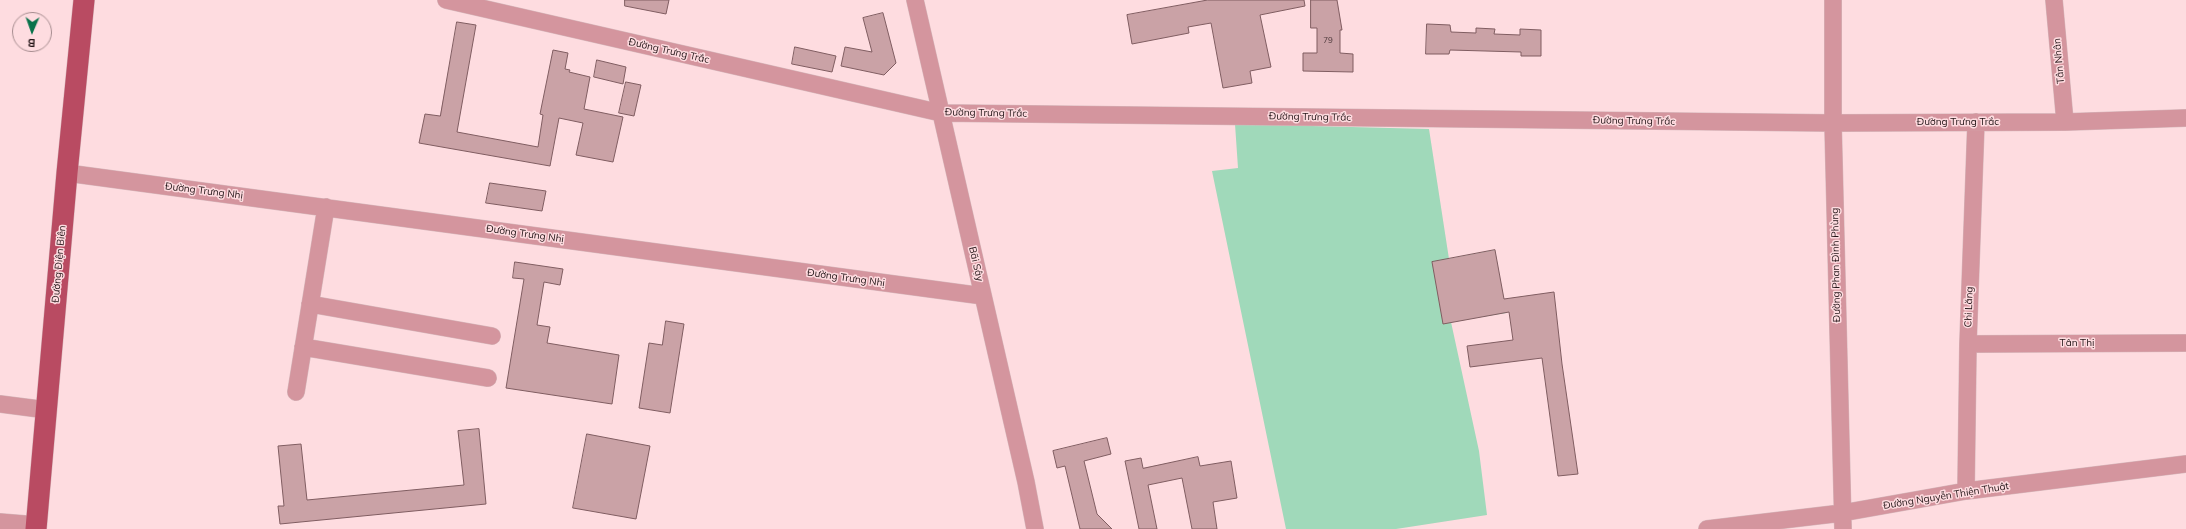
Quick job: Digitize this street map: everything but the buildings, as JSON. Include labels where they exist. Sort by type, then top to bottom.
[{"type":"main road","name":"Đường Điện Biên","points":[[36,527],[67,173],[84,0]]},
{"type":"street","name":"Đường Trưng Trắc","points":[[446,0],[941,113],[1833,123],[2065,122],[2186,118]]},
{"type":"street","name":"Bãi Sậy","points":[[915,0],[1035,529]]},
{"type":"street","name":"Đường Phan Đình Phùng","points":[[1833,0],[1833,123],[1843,521]]},
{"type":"street","name":"Tân Nhân","points":[[2054,0],[2065,122]]},
{"type":"street","name":"Chi Lăng","points":[[1966,491],[1968,344],[1976,122]]},
{"type":"street","name":"Đường Trưng Nhị","points":[[67,173],[983,296]]},
{"type":"street","points":[[296,392],[326,207]]},
{"type":"street","points":[[310,304],[492,336]]},
{"type":"street","name":"Tân Thị","points":[[1968,344],[2186,343]]},
{"type":"street","points":[[303,347],[488,378]]},
{"type":"street","points":[[0,404],[47,410]]},
{"type":"street","name":"Đường Nguyễn Thiện Thuật","points":[[1707,529],[1843,521],[1966,491],[2186,464]]},
{"type":"street","points":[[0,522],[36,527]]},
{"type":"green space","points":[[1235,124],[1429,129],[1449,259],[1495,250],[1506,313],[1451,322],[1479,451],[1487,515],[1396,529],[1286,529],[1212,171],[1238,168]]}]
